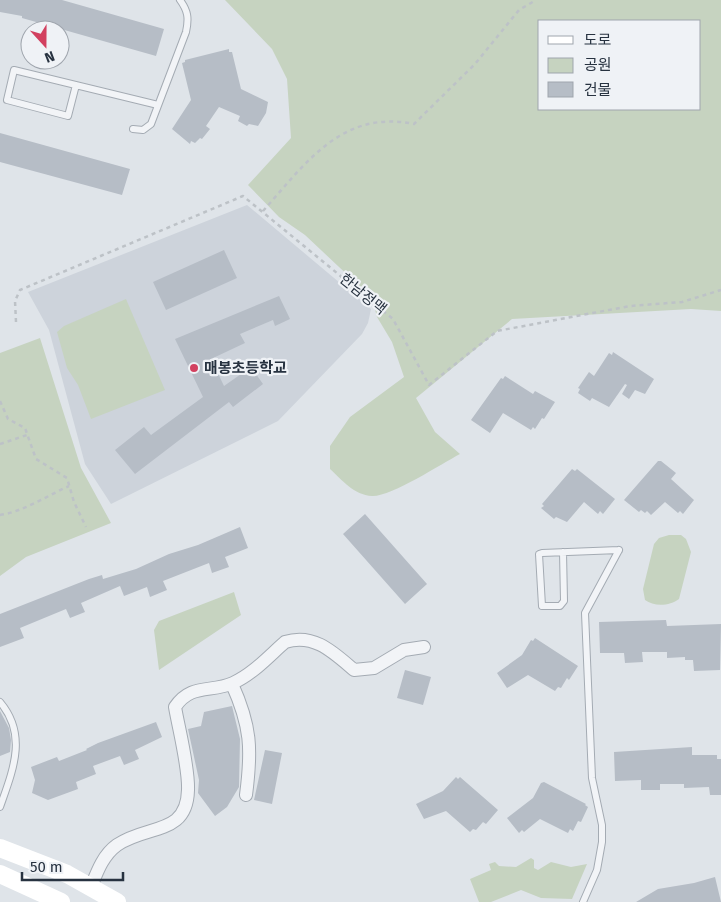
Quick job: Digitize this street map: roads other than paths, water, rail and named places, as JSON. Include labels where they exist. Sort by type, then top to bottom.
[{"type":"street","points":[[91,887],[99,866],[116,846],[137,834],[175,823],[184,812],[188,789],[175,707],[182,696],[191,692],[232,684],[244,677],[285,642],[293,640],[309,639],[329,649],[354,670],[374,668],[404,650],[424,647]]},
{"type":"street","points":[[232,684],[250,733],[251,759],[246,795]]},
{"type":"street","points":[[0,848],[67,874],[117,902]]},
{"type":"street","points":[[0,874],[61,902]]},
{"type":"lane","points":[[133,129],[147,129],[189,19],[186,8],[180,0]]},
{"type":"lane","points":[[76,86],[68,116],[7,100],[14,70],[158,104]]},
{"type":"lane","points":[[563,552],[564,601],[560,606],[542,606],[540,554],[563,552],[619,550],[585,613],[592,778],[602,825],[602,842],[597,870],[583,902]]},
{"type":"lane","points":[[0,702],[10,713],[17,736],[13,769],[0,807]]},
{"type":"place","name":"매봉초등학교","points":[[194,368]]}]
